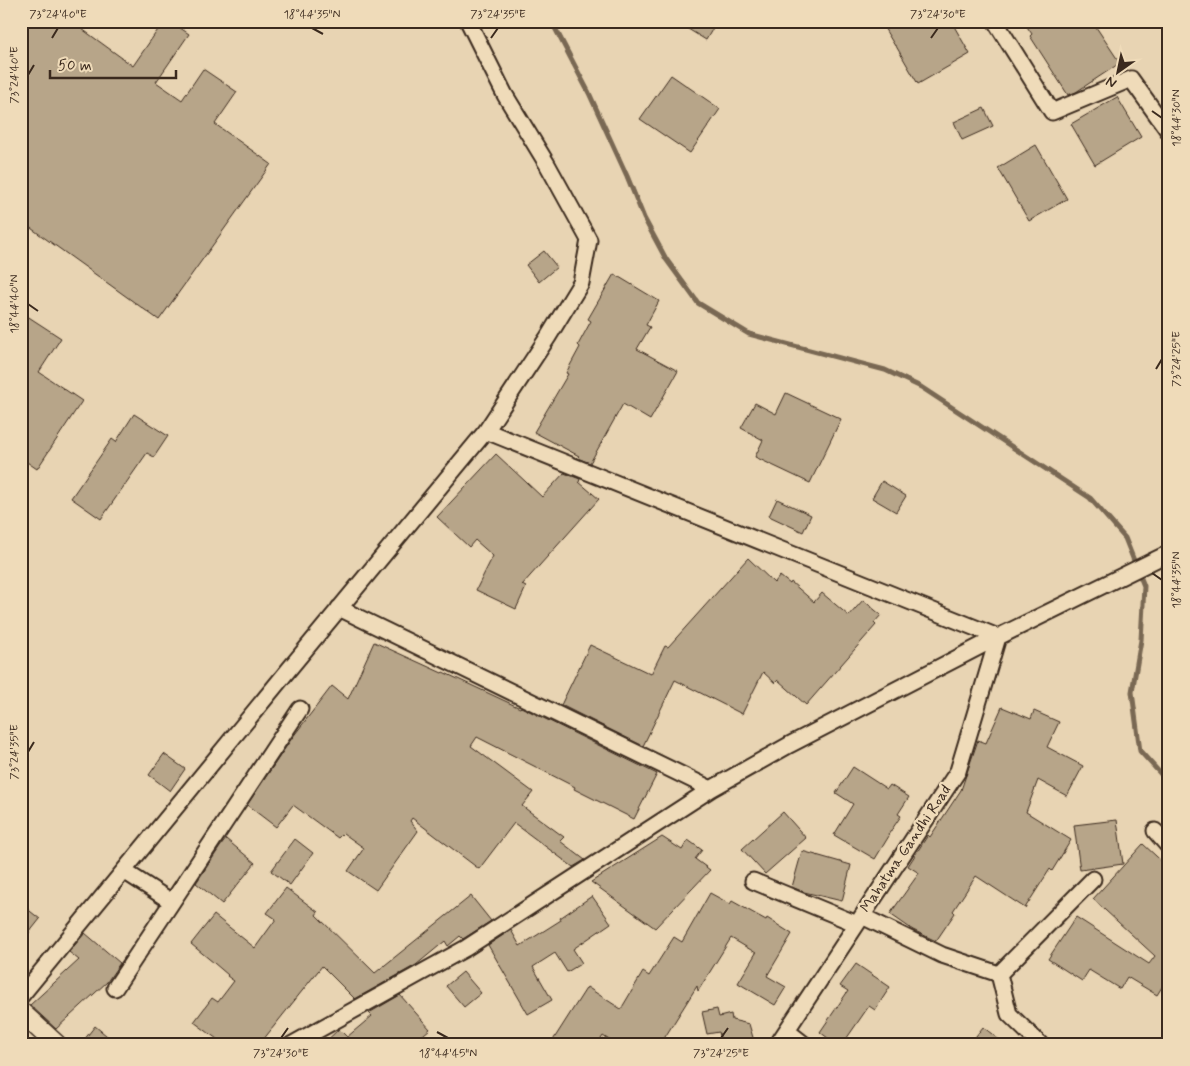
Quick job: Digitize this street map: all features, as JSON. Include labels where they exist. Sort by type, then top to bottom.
[{"type":"street","points":[[21,996],[486,431],[581,283],[589,240],[505,95],[468,21]]},
{"type":"street","points":[[995,21],[1052,112],[1131,79],[1169,132]]},
{"type":"street","points":[[486,431],[998,637]]},
{"type":"street","points":[[291,1045],[466,948],[711,789],[789,745],[998,637],[1169,553]]},
{"type":"street","points":[[339,608],[711,789]]},
{"type":"street","name":"Mahatma Gandhi Road","points":[[778,1045],[958,771],[998,637]]},
{"type":"street","points":[[115,988],[300,709]]},
{"type":"street","points":[[1155,831],[1169,846]]},
{"type":"street","points":[[124,871],[172,902]]},
{"type":"street","points":[[999,974],[1093,879]]},
{"type":"street","points":[[753,881],[859,920],[942,955],[999,974]]},
{"type":"street","points":[[999,974],[1009,1014],[1041,1045]]},
{"type":"street","points":[[21,1012],[57,1045]]},
{"type":"street","points":[[787,1031],[805,1045]]},
{"type":"building","points":[[21,21],[71,21],[133,66],[164,21],[170,21],[189,34],[156,82],[182,100],[203,69],[237,92],[215,124],[271,164],[159,320],[21,221]]},
{"type":"building","points":[[675,21],[717,21],[706,40]]},
{"type":"building","points":[[880,21],[951,21],[970,54],[918,84]]},
{"type":"building","points":[[1023,21],[1092,21],[1120,63],[1076,92],[1068,95],[1030,36],[1032,34]]},
{"type":"building","points":[[671,75],[720,109],[690,153],[640,119]]},
{"type":"building","points":[[1117,97],[1141,137],[1095,165],[1071,124]]},
{"type":"building","points":[[984,108],[993,126],[962,140],[954,122]]},
{"type":"building","points":[[1036,145],[1067,199],[1029,221],[998,168]]},
{"type":"building","points":[[544,251],[557,267],[539,282],[526,265]]},
{"type":"building","points":[[614,274],[659,301],[646,325],[650,327],[637,349],[678,371],[650,420],[623,404],[590,463],[577,458],[579,456],[534,432],[568,374],[566,373],[580,347],[578,345],[591,321],[588,319]]},
{"type":"building","points":[[21,312],[61,338],[39,372],[82,401],[37,469],[21,458]]},
{"type":"building","points":[[786,393],[841,419],[810,483],[755,457],[763,440],[741,428],[755,403],[776,414]]},
{"type":"building","points":[[134,414],[168,436],[154,457],[147,453],[101,519],[71,498],[112,439],[116,442]]},
{"type":"building","points":[[496,454],[542,497],[564,473],[580,479],[579,482],[599,499],[522,585],[526,587],[516,609],[476,590],[493,556],[475,540],[469,547],[437,517]]},
{"type":"building","points":[[882,481],[906,496],[896,512],[872,498]]},
{"type":"building","points":[[777,499],[811,515],[803,532],[769,516]]},
{"type":"building","points":[[748,558],[774,583],[780,576],[790,584],[791,582],[814,602],[822,593],[849,616],[863,600],[881,615],[874,623],[876,625],[806,705],[778,680],[775,683],[763,672],[742,714],[675,680],[643,746],[561,705],[590,645],[651,674],[665,646],[668,647]]},
{"type":"building","points":[[374,642],[521,707],[657,774],[634,819],[477,737],[471,746],[533,792],[522,806],[564,837],[560,841],[585,860],[573,867],[514,823],[479,869],[412,818],[410,821],[418,831],[376,890],[348,871],[364,848],[343,833],[338,838],[293,805],[276,827],[247,805],[292,738],[332,686],[348,699]]},
{"type":"building","points":[[1002,707],[1031,719],[1034,711],[1059,722],[1047,747],[1083,766],[1067,796],[1038,780],[1026,812],[1071,840],[1052,871],[1050,869],[1025,908],[976,876],[953,911],[955,913],[936,941],[913,930],[890,914],[919,873],[908,866],[961,790],[978,740],[986,743]]},
{"type":"building","points":[[164,754],[185,769],[170,791],[149,775]]},
{"type":"building","points":[[853,767],[887,789],[890,785],[909,797],[898,814],[901,816],[875,859],[834,835],[853,804],[836,793]]},
{"type":"building","points":[[783,812],[806,838],[765,874],[742,849]]},
{"type":"building","points":[[1117,820],[1123,864],[1080,870],[1074,825]]},
{"type":"building","points":[[662,837],[682,850],[688,840],[702,850],[695,859],[710,870],[655,928],[591,882]]},
{"type":"building","points":[[226,839],[255,863],[222,904],[196,883]]},
{"type":"building","points":[[295,839],[313,853],[290,885],[271,871]]},
{"type":"building","points":[[1143,844],[1169,868],[1169,976],[1157,995],[1127,977],[1120,989],[1089,970],[1082,981],[1048,959],[1076,917],[1149,964],[1155,956],[1093,899]]},
{"type":"building","points":[[802,851],[851,865],[842,901],[804,892],[792,887]]},
{"type":"building","points":[[286,888],[318,912],[316,915],[375,973],[471,896],[491,921],[463,939],[460,936],[448,946],[445,941],[416,965],[355,999],[322,966],[259,1045],[213,1045],[217,1039],[194,1022],[212,998],[218,1002],[234,981],[191,944],[214,915],[255,948],[276,919],[267,913]]},
{"type":"building","points":[[710,893],[730,904],[732,901],[766,920],[767,918],[792,934],[767,976],[786,987],[775,1005],[738,983],[756,953],[731,938],[698,991],[697,986],[660,1045],[617,1045],[603,1036],[597,1045],[550,1045],[587,987],[621,1009],[643,972],[649,976],[674,937],[682,942]]},
{"type":"building","points":[[592,896],[611,923],[573,949],[582,963],[567,972],[555,953],[533,967],[552,1000],[528,1014],[488,945],[511,930],[520,946],[561,920],[560,918]]},
{"type":"building","points":[[21,904],[40,919],[21,943]]},
{"type":"building","points":[[85,933],[120,963],[107,982],[56,1029],[30,1005],[79,960],[69,952]]},
{"type":"building","points":[[856,964],[890,987],[875,1010],[869,1006],[842,1045],[837,1045],[820,1032],[848,991],[840,986]]},
{"type":"building","points":[[463,972],[481,993],[464,1007],[446,986]]},
{"type":"building","points":[[400,995],[430,1029],[411,1045],[322,1045],[339,1029],[347,1037],[372,1016],[369,1013]]},
{"type":"building","points":[[717,1009],[719,1017],[731,1014],[732,1020],[749,1024],[754,1041],[744,1045],[722,1045],[719,1032],[707,1034],[702,1012]]},
{"type":"building","points":[[95,1026],[118,1045],[80,1045]]},
{"type":"building","points":[[983,1027],[1006,1045],[969,1045]]},
{"type":"waterway","points":[[550,21],[589,93],[644,218],[666,259],[698,303],[749,334],[885,370],[921,387],[1090,498],[1125,538],[1144,586],[1141,640],[1132,692],[1140,751],[1169,783]]}]
